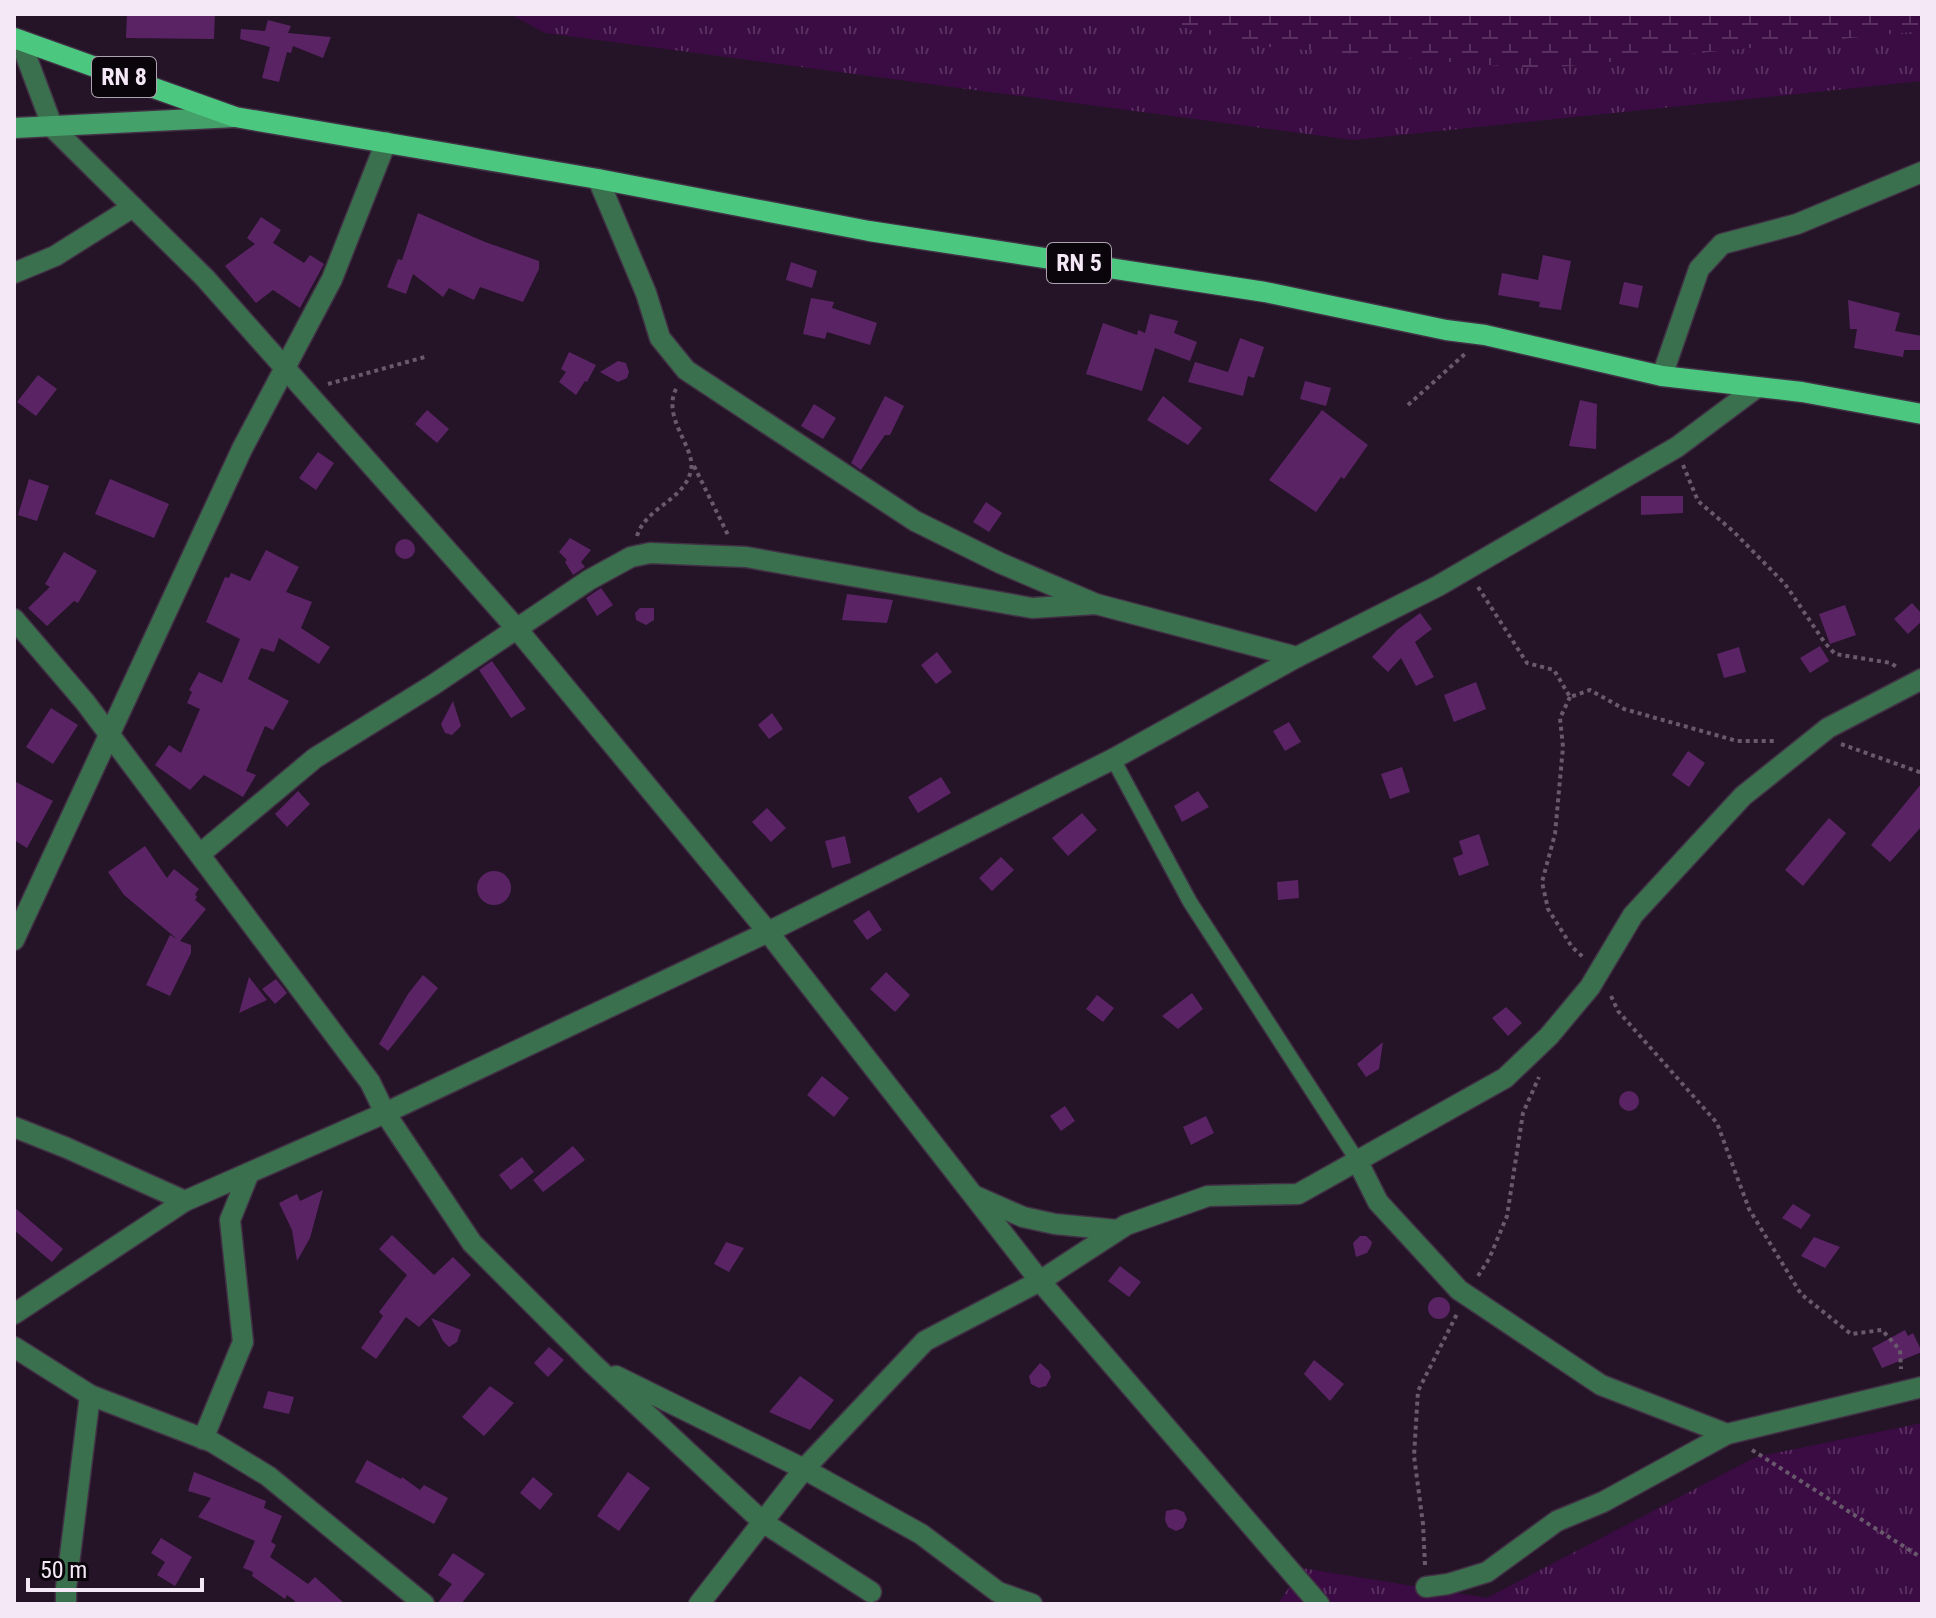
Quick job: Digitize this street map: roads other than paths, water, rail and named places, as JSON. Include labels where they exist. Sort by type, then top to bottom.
[{"type":"main road","name":"RN 8","points":[[17,39],[235,117]]},
{"type":"main road","name":"RN 5","points":[[235,117],[598,179],[869,231],[1265,292],[1446,330],[1485,335],[1662,376],[1802,392],[1922,414]]},
{"type":"street","points":[[17,39],[53,128],[205,278],[517,629],[768,932],[1040,1281],[1319,1604]]},
{"type":"street","points":[[14,128],[235,117]]},
{"type":"street","points":[[14,940],[242,449],[332,279],[386,142]]},
{"type":"street","points":[[1662,376],[1699,269],[1722,244],[1797,224],[1922,172]]},
{"type":"street","points":[[598,179],[646,293],[660,338],[686,370],[915,521],[1000,563],[1096,604],[1297,657]]},
{"type":"street","points":[[14,273],[55,256],[133,207]]},
{"type":"street","points":[[14,1314],[185,1201],[385,1113],[768,932],[1113,759],[1297,657],[1438,586],[1677,447],[1756,388]]},
{"type":"street","points":[[200,854],[315,758],[589,580],[631,557],[650,553],[746,557],[1032,608],[1096,604]]},
{"type":"street","points":[[14,619],[85,702],[370,1082],[385,1113],[472,1243],[593,1364],[764,1523],[871,1592]]},
{"type":"street","points":[[699,1604],[804,1469],[925,1341],[1040,1281],[1126,1225],[1208,1196],[1298,1194],[1505,1078],[1549,1036],[1599,972],[1633,915],[1743,796],[1828,728],[1918,681]]},
{"type":"street","points":[[14,1127],[185,1201]]},
{"type":"street","points":[[1357,1160],[1378,1202],[1467,1295],[1601,1385],[1727,1434]]},
{"type":"street","points":[[203,1439],[243,1342],[230,1220],[249,1173]]},
{"type":"street","points":[[973,1195],[1023,1217],[1055,1224],[1117,1230]]},
{"type":"street","points":[[14,1347],[90,1395],[203,1439],[268,1476],[424,1604]]},
{"type":"street","points":[[593,1364],[804,1469],[921,1534],[998,1592],[1032,1604]]},
{"type":"street","points":[[1426,1587],[1487,1572],[1557,1521],[1603,1502],[1727,1434],[1922,1387]]},
{"type":"street","points":[[66,1604],[90,1395]]},
{"type":"lane","points":[[1113,759],[1190,902],[1357,1160]]}]
